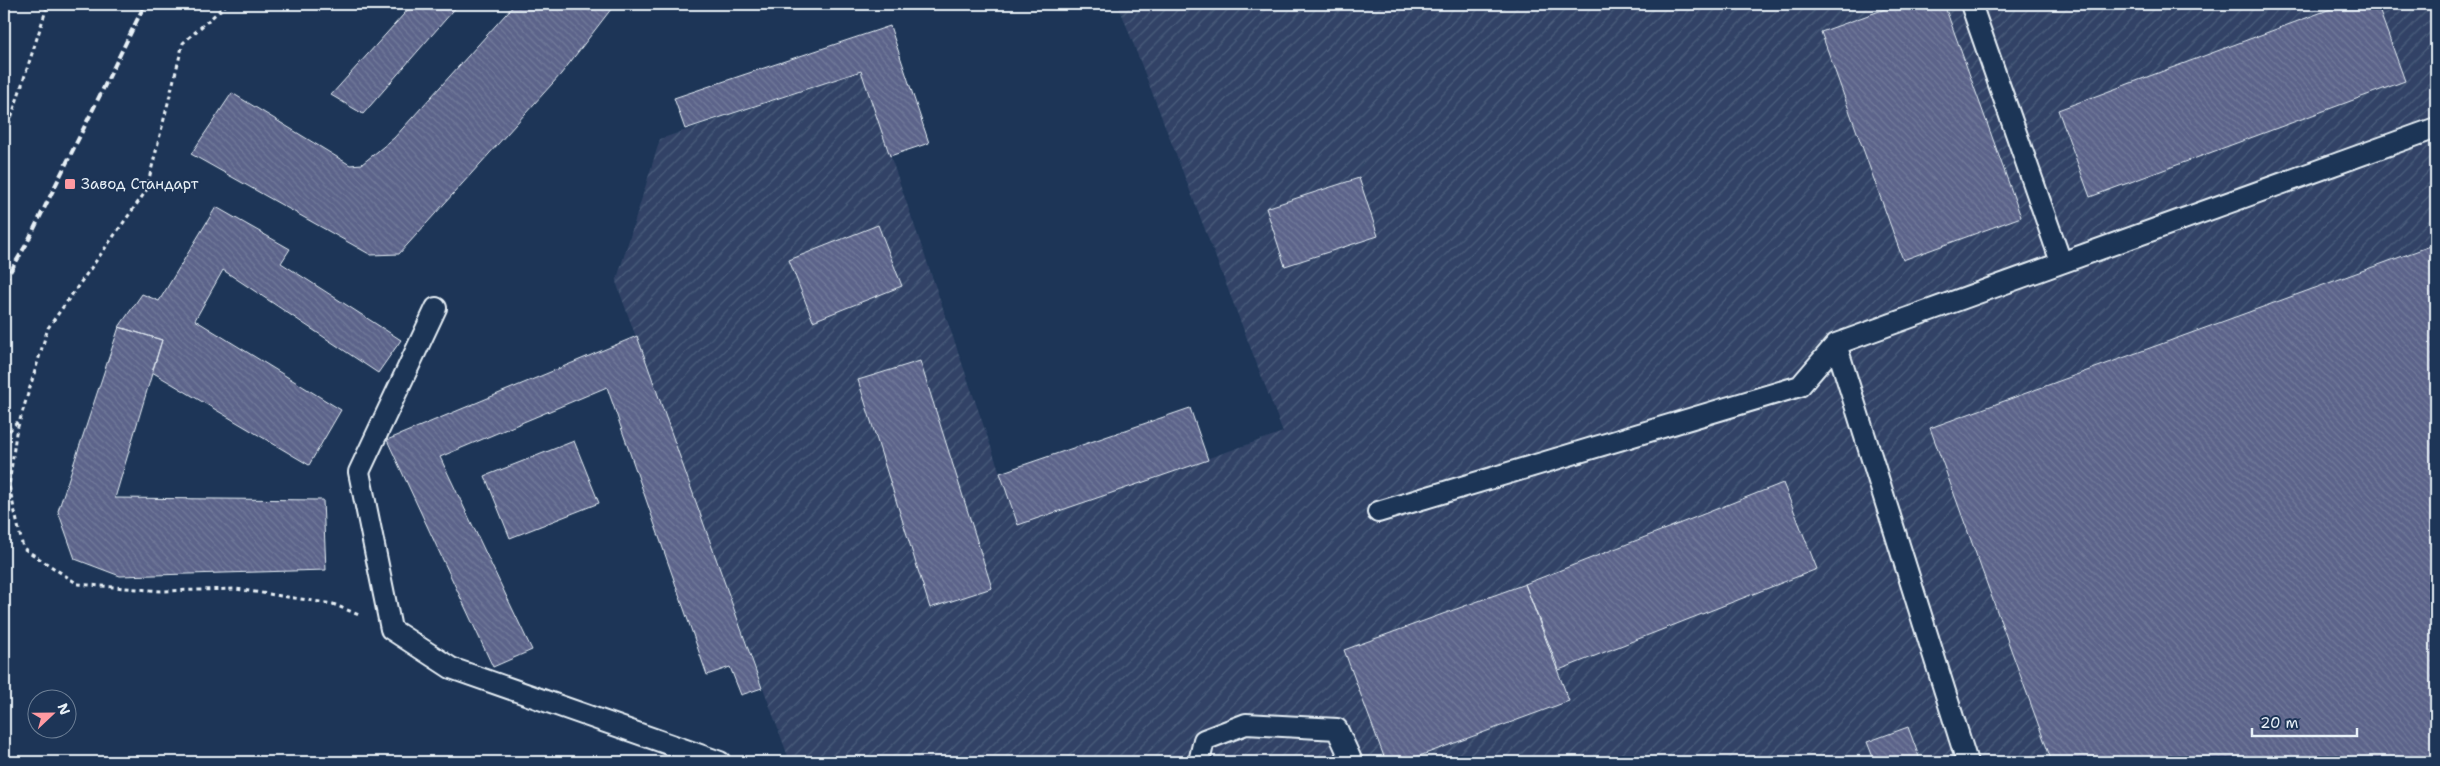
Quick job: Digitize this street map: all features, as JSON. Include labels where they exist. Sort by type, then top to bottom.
[{"type":"lane","points":[[1971,4],[2061,262]]},
{"type":"lane","points":[[1378,512],[1800,386],[1836,344],[2436,128]]},
{"type":"lane","points":[[436,308],[359,472],[391,629],[451,668],[720,762]]},
{"type":"lane","points":[[1836,344],[1967,762]]},
{"type":"lane","points":[[1198,762],[1204,740],[1246,724],[1338,729],[1352,762]]},
{"type":"path","points":[[4,140],[48,4]]},
{"type":"path","points":[[227,4],[183,42],[146,191],[48,328],[20,419],[9,486],[22,548],[78,584],[161,591],[236,589],[333,604],[391,629]]},
{"type":"path","points":[[4,437],[20,419]]},
{"type":"shaded area","points":[[1118,4],[2436,4],[2436,762],[790,762],[616,282],[660,139],[861,71],[1018,525],[1283,432]]},
{"type":"building","points":[[413,4],[459,4],[363,114],[331,95]]},
{"type":"building","points":[[515,4],[615,4],[561,74],[399,254],[371,255],[191,154],[232,93],[350,165],[362,164],[394,138]]},
{"type":"building","points":[[1899,4],[1944,4],[2021,217],[1903,260],[1821,32]]},
{"type":"building","points":[[2344,4],[2377,4],[2405,81],[2090,197],[2058,110]]},
{"type":"building","points":[[890,26],[929,143],[890,156],[861,71],[685,129],[674,98]]},
{"type":"building","points":[[1359,178],[1378,236],[1285,266],[1266,208]]},
{"type":"building","points":[[216,207],[290,249],[281,263],[401,340],[378,373],[223,270],[195,320],[341,410],[309,465],[152,372],[162,340],[119,327],[142,294],[159,301]]},
{"type":"building","points":[[878,225],[902,286],[813,321],[789,260]]},
{"type":"building","points":[[2436,244],[2436,762],[2052,762],[1930,428]]},
{"type":"building","points":[[119,327],[162,340],[115,498],[323,500],[326,570],[120,576],[75,559],[58,511]]},
{"type":"building","points":[[637,336],[762,688],[741,695],[730,667],[707,675],[607,387],[440,457],[532,650],[493,667],[387,440]]},
{"type":"building","points":[[920,361],[992,588],[930,608],[858,380]]},
{"type":"building","points":[[1190,408],[1208,460],[1018,525],[1000,473]]},
{"type":"building","points":[[574,441],[599,503],[510,538],[485,476]]},
{"type":"building","points":[[1783,483],[1817,569],[1559,670],[1525,584]]},
{"type":"building","points":[[1525,584],[1569,701],[1403,762],[1386,762],[1344,650]]},
{"type":"building","points":[[1908,727],[1921,762],[1875,762],[1867,742]]},
{"type":"railway","points":[[4,282],[26,245],[145,4]]},
{"type":"place","name":"Завод Стандарт","points":[[70,184]]}]
